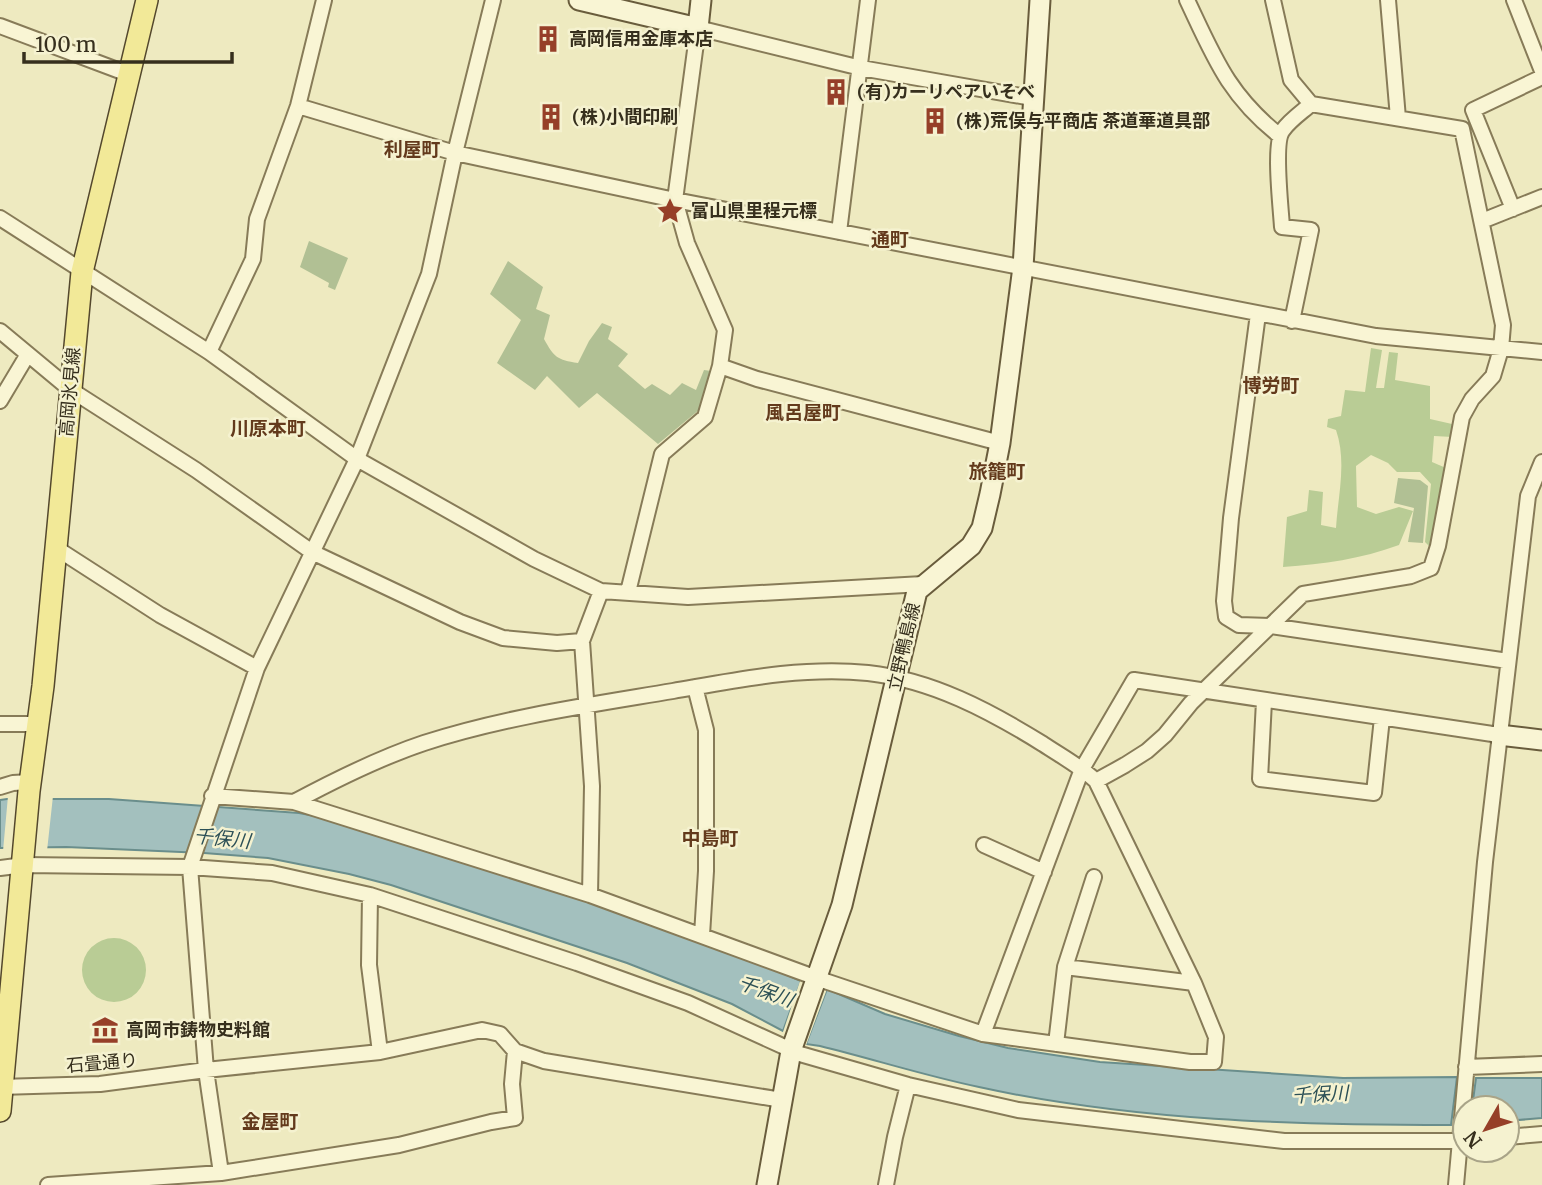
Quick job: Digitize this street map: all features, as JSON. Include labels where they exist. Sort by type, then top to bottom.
[{"type":"main road","name":"高岡氷見線","points":[[25,858],[82,272],[147,0]]},
{"type":"main road","points":[[579,0],[698,29],[701,0]]},
{"type":"main road","name":"立野鴨島線","points":[[767,1185],[793,1048],[842,905],[917,591],[971,546],[982,528],[1000,443],[1023,267],[1040,0]]},
{"type":"main road","points":[[1499,735],[1542,740]]},
{"type":"main road","points":[[0,1111],[25,858]]},
{"type":"street","points":[[208,352],[253,259],[257,219],[298,106],[324,0]]},
{"type":"street","points":[[221,1173],[206,1070],[191,864],[257,668],[357,459],[429,274],[455,153],[493,0]]},
{"type":"street","points":[[839,232],[868,0]]},
{"type":"street","points":[[1188,0],[1210,50],[1233,90],[1255,116],[1280,136]]},
{"type":"street","points":[[1096,780],[1147,751],[1165,735],[1203,692],[1303,594],[1410,576],[1431,568],[1438,546],[1462,417],[1472,399],[1493,376],[1501,349],[1503,325],[1462,129],[1311,104],[1291,79],[1273,0]]},
{"type":"street","points":[[1388,0],[1398,118]]},
{"type":"street","points":[[1514,0],[1542,71]]},
{"type":"street","points":[[0,26],[128,74]]},
{"type":"street","points":[[628,592],[662,454],[705,416],[720,366],[725,330],[687,243],[675,200],[698,29],[861,68],[1032,98]]},
{"type":"street","points":[[1513,209],[1473,110],[1542,77]]},
{"type":"street","points":[[1292,321],[1311,230],[1282,227],[1278,165],[1280,136],[1311,104]]},
{"type":"street","points":[[298,106],[455,153],[675,200],[1292,321],[1389,338],[1542,352]]},
{"type":"street","points":[[1482,220],[1542,197]]},
{"type":"street","points":[[0,218],[208,352],[357,459],[534,559],[601,591],[688,597],[923,584]]},
{"type":"street","points":[[1258,314],[1231,518],[1224,601],[1226,617],[1239,625],[1270,626],[1508,661]]},
{"type":"street","points":[[0,331],[71,390],[196,470],[312,552],[422,605],[503,638],[557,643],[582,640]]},
{"type":"street","points":[[0,401],[28,354]]},
{"type":"street","points":[[720,366],[757,379],[1000,443]]},
{"type":"street","points":[[1465,1094],[1499,735],[1528,496],[1542,462]]},
{"type":"street","points":[[56,548],[160,615],[257,668]]},
{"type":"street","points":[[590,895],[592,786],[582,640],[601,591]]},
{"type":"street","points":[[211,799],[294,802],[590,895],[702,935],[815,980],[983,1034],[1190,1062],[1214,1062],[1216,1037],[1194,982],[1096,780],[1004,719],[962,698],[897,678],[870,673],[813,670],[587,705],[499,723],[423,744],[330,782],[294,802]]},
{"type":"street","points":[[983,1034],[1082,769],[1134,680],[1499,735]]},
{"type":"street","points":[[695,687],[706,730],[706,871],[702,935]]},
{"type":"street","points":[[1264,701],[1259,779],[1374,793],[1382,718]]},
{"type":"street","points":[[0,724],[37,724]]},
{"type":"street","points":[[0,787],[13,783],[30,786]]},
{"type":"street","points":[[984,845],[1044,872]]},
{"type":"street","points":[[0,868],[25,858],[191,864],[272,873],[370,895],[577,963],[688,1003],[793,1048],[908,1085],[1018,1110],[1284,1140],[1451,1138]]},
{"type":"street","points":[[1056,1044],[1065,967],[1094,877]]},
{"type":"street","points":[[370,895],[369,965],[380,1052]]},
{"type":"street","points":[[1065,967],[1194,982]]},
{"type":"street","name":"石畳通り","points":[[1,1087],[100,1084],[380,1052],[482,1031],[500,1034],[515,1051],[544,1061],[782,1100]]},
{"type":"street","points":[[48,1185],[187,1181],[221,1173],[399,1145],[515,1118],[512,1084],[515,1051]]},
{"type":"street","points":[[1466,1070],[1542,1064]]},
{"type":"street","points":[[886,1185],[908,1085]]},
{"type":"street","points":[[1521,1136],[1542,1134]]},
{"type":"street","points":[[1456,1185],[1459,1164]]},
{"type":"green space","points":[[309,241],[348,258],[335,290],[328,287],[329,283],[300,267]]},
{"type":"green space","points":[[508,261],[543,287],[536,309],[550,315],[544,339],[557,357],[578,363],[602,323],[612,327],[608,339],[628,354],[618,366],[645,389],[652,384],[670,395],[682,383],[696,390],[704,370],[711,371],[699,410],[658,444],[597,393],[579,408],[547,376],[535,390],[497,363],[521,320],[490,294]]},
{"type":"green space","points":[[1371,348],[1382,350],[1376,388],[1384,388],[1389,352],[1398,353],[1395,380],[1430,386],[1430,419],[1452,424],[1453,437],[1434,436],[1432,462],[1446,468],[1435,542],[1429,546],[1425,542],[1431,484],[1420,472],[1397,472],[1388,463],[1371,455],[1356,466],[1357,507],[1376,514],[1399,507],[1413,511],[1399,545],[1342,560],[1283,567],[1287,517],[1307,511],[1309,490],[1323,492],[1321,525],[1336,528],[1341,454],[1336,430],[1327,427],[1328,419],[1341,416],[1345,390],[1365,392]]},
{"type":"green space","points":[[1398,478],[1420,480],[1428,486],[1423,543],[1408,542],[1414,508],[1394,503]]},
{"type":"green space","points":[[108,938],[120,938],[137,947],[144,958],[144,982],[137,993],[120,1002],[108,1002],[96,997],[87,988],[82,976],[82,964],[87,952],[96,943]]},
{"type":"water","name":"千保川","points":[[109,799],[299,813],[336,820],[687,935],[801,981],[783,1031],[732,1004],[627,963],[391,885],[349,874],[268,858],[204,853],[66,847],[0,848],[0,800]]},
{"type":"water","name":"千保川","points":[[827,989],[885,1014],[959,1036],[1008,1048],[1100,1062],[1343,1078],[1457,1077],[1455,1094],[1451,1094],[1451,1125],[1214,1119],[1037,1098],[939,1078],[806,1044]]},
{"type":"water","points":[[1476,1078],[1542,1078],[1542,1118],[1521,1120],[1521,1094],[1474,1094]]},
{"type":"pier","points":[[8,796],[53,796],[47,851],[3,851]]},
{"type":"pier","points":[[801,978],[804,982],[787,1033],[782,1035]]},
{"type":"pier","points":[[823,987],[827,989],[805,1048],[803,1044]]},
{"type":"place","name":"高岡信用金庫本店","points":[[548,39]]},
{"type":"place","name":"(有)カーリペアいそべ","points":[[836,92]]},
{"type":"place","name":"(株)小間印刷","points":[[551,117]]},
{"type":"place","name":"(株)荒俣与平商店 茶道華道具部","points":[[935,121]]},
{"type":"place","name":"富山県里程元標","points":[[670,211]]},
{"type":"place","name":"高岡市鋳物史料館","points":[[105,1030]]},
{"type":"district","name":"利屋町","points":[[412,149]]},
{"type":"district","name":"通町","points":[[890,239]]},
{"type":"district","name":"博労町","points":[[1271,385]]},
{"type":"district","name":"風呂屋町","points":[[803,412]]},
{"type":"district","name":"川原本町","points":[[268,428]]},
{"type":"district","name":"旅籠町","points":[[997,471]]},
{"type":"district","name":"中島町","points":[[710,838]]},
{"type":"district","name":"金屋町","points":[[270,1121]]}]
